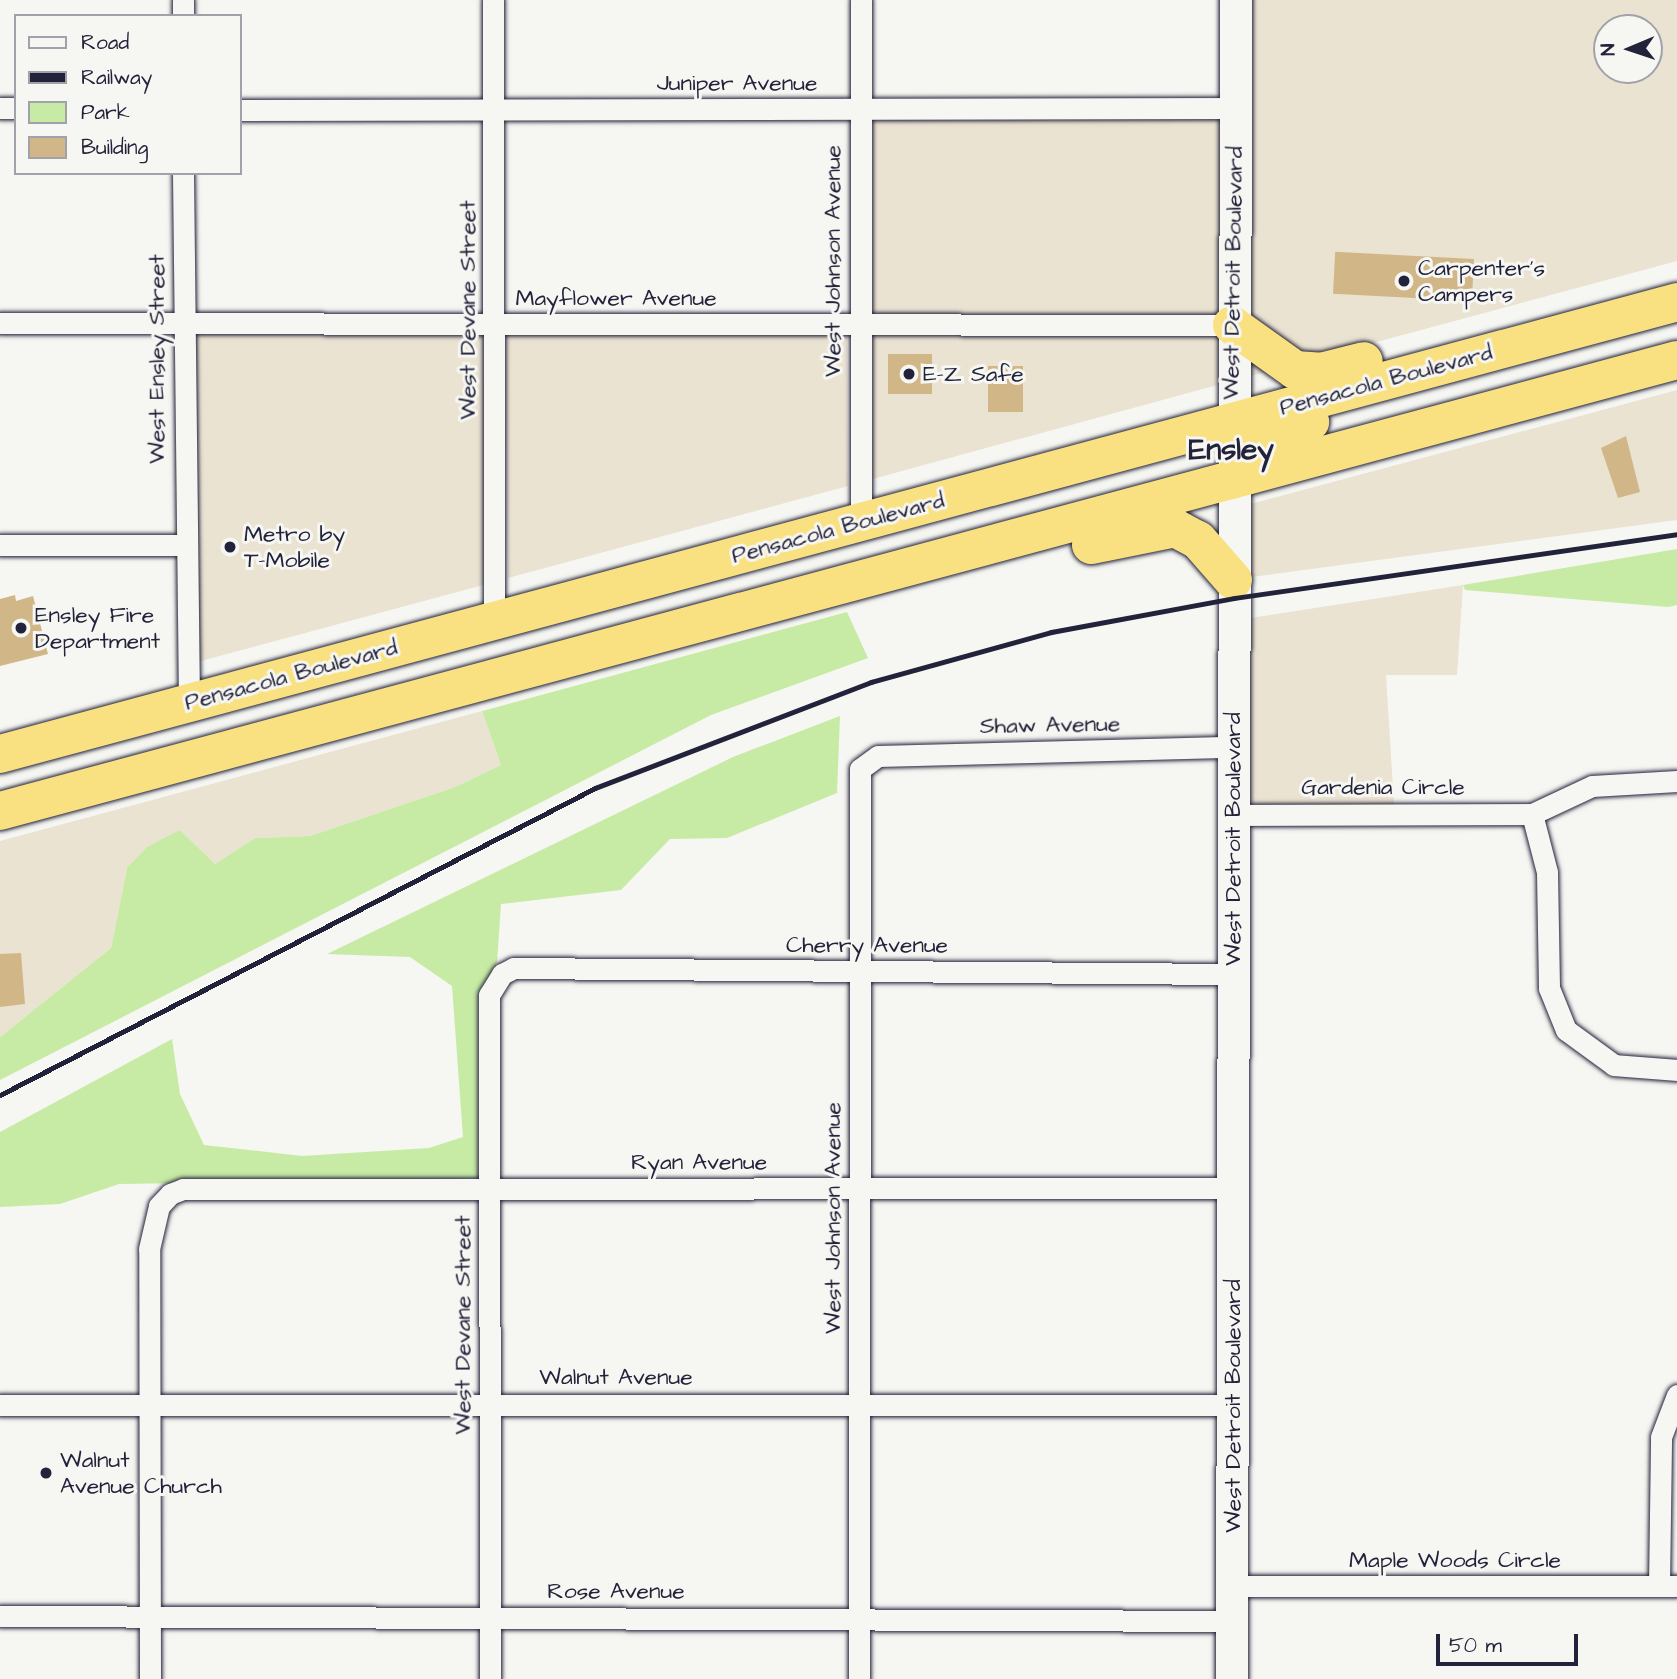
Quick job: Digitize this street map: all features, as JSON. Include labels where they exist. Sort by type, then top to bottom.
[{"type":"highway","points":[[1232,325],[1295,370],[1321,372],[1677,279]]},
{"type":"highway","name":"Pensacola Boulevard","points":[[0,754],[1677,302]]},
{"type":"highway","points":[[1232,480],[1252,446],[1289,427],[1677,324]]},
{"type":"highway","points":[[0,811],[1677,360]]},
{"type":"highway","points":[[869,579],[917,545],[1180,474],[1211,457],[1232,422]]},
{"type":"highway","points":[[791,600],[824,616],[1175,528],[1198,540],[1234,580]]},
{"type":"highway","points":[[254,743],[318,705],[461,666],[479,654],[494,621]]},
{"type":"highway","points":[[0,775],[67,757],[150,713]]},
{"type":"street","name":"West Devane Street","points":[[493,0],[494,621]]},
{"type":"street","name":"West Johnson Avenue","points":[[860,0],[858,324],[861,522]]},
{"type":"street","name":"West Detroit Boulevard","points":[[1232,1679],[1232,325],[1236,0]]},
{"type":"street","name":"Juniper Avenue","points":[[242,110],[1235,108]]},
{"type":"street","name":"West Ensley Street","points":[[183,175],[183,545],[189,703]]},
{"type":"street","name":"Mayflower Avenue","points":[[0,323],[1232,325]]},
{"type":"street","points":[[0,545],[183,545]]},
{"type":"street","name":"Shaw Avenue","points":[[869,760],[1233,747]]},
{"type":"street","name":"West Johnson Avenue","points":[[859,1679],[860,1188],[856,781],[869,760]]},
{"type":"street","name":"Gardenia Circle","points":[[1234,815],[1532,814],[1592,786],[1677,781]]},
{"type":"street","points":[[1532,814],[1546,872],[1549,988],[1566,1030],[1614,1065],[1677,1070]]},
{"type":"street","name":"Cherry Avenue","points":[[502,974],[514,968],[1234,974]]},
{"type":"street","name":"West Devane Street","points":[[489,1679],[489,995],[502,974]]},
{"type":"street","name":"Ryan Avenue","points":[[147,1404],[149,1249],[167,1197],[183,1189],[1233,1188]]},
{"type":"street","points":[[1668,1586],[1661,1437],[1677,1395]]},
{"type":"street","points":[[147,1404],[150,1679]]},
{"type":"street","name":"Walnut Avenue","points":[[0,1405],[1233,1405]]},
{"type":"street","name":"Maple Woods Circle","points":[[1233,1586],[1668,1586]]},
{"type":"street","name":"Rose Avenue","points":[[0,1616],[1233,1621]]},
{"type":"shaded area","points":[[1247,0],[1677,0],[1677,261],[1243,378]]},
{"type":"shaded area","points":[[871,118],[1224,118],[1224,315],[871,315]]},
{"type":"shaded area","points":[[847,319],[848,486],[508,578],[505,324]]},
{"type":"shaded area","points":[[483,333],[487,584],[197,662],[193,334]]},
{"type":"shaded area","points":[[869,334],[1221,335],[1221,384],[869,480]]},
{"type":"shaded area","points":[[1677,390],[1677,520],[1244,578],[1243,506]]},
{"type":"shaded area","points":[[1463,585],[1457,675],[1386,675],[1394,804],[1245,805],[1244,619]]},
{"type":"shaded area","points":[[482,711],[501,765],[455,787],[310,836],[255,838],[215,864],[180,830],[127,868],[111,948],[0,1037],[0,841]]},
{"type":"green space","points":[[1677,549],[1677,605],[1668,607],[1465,590],[1463,585]]},
{"type":"green space","points":[[847,612],[868,658],[711,715],[0,1080],[0,1037],[111,948],[127,868],[147,847],[180,830],[215,864],[255,838],[310,836],[455,787],[501,765],[482,711]]},
{"type":"green space","points":[[840,716],[837,793],[727,838],[670,839],[621,890],[501,904],[497,963],[478,995],[478,1178],[119,1184],[60,1204],[0,1207],[0,1132],[172,1039],[180,1094],[204,1145],[302,1156],[429,1148],[463,1137],[452,986],[410,957],[327,954],[733,757]]},
{"type":"building","name":"Carpenter's Campers","points":[[1335,252],[1474,259],[1472,301],[1333,294]]},
{"type":"building","name":"E-Z Safe","points":[[888,354],[932,354],[932,394],[888,394]]},
{"type":"building","points":[[988,366],[1023,366],[1023,412],[988,412]]},
{"type":"building","points":[[1626,436],[1640,492],[1618,498],[1601,448]]},
{"type":"building","name":"Ensley Fire Department","points":[[15,595],[16,601],[33,596],[48,654],[0,666],[0,599]]},
{"type":"building","points":[[21,953],[25,1004],[0,1007],[0,954]]},
{"type":"railway","points":[[0,1095],[595,788],[871,682],[1051,632],[1234,598],[1677,534]]},
{"type":"place","name":"Carpenter's Campers","points":[[1404,281]]},
{"type":"place","name":"E-Z Safe","points":[[909,374]]},
{"type":"place","name":"Metro by T-Mobile","points":[[230,547]]},
{"type":"place","name":"Ensley Fire Department","points":[[21,628]]},
{"type":"place","name":"Walnut Avenue Church","points":[[46,1473]]},
{"type":"district","name":"Ensley","points":[[1231,450]]}]
